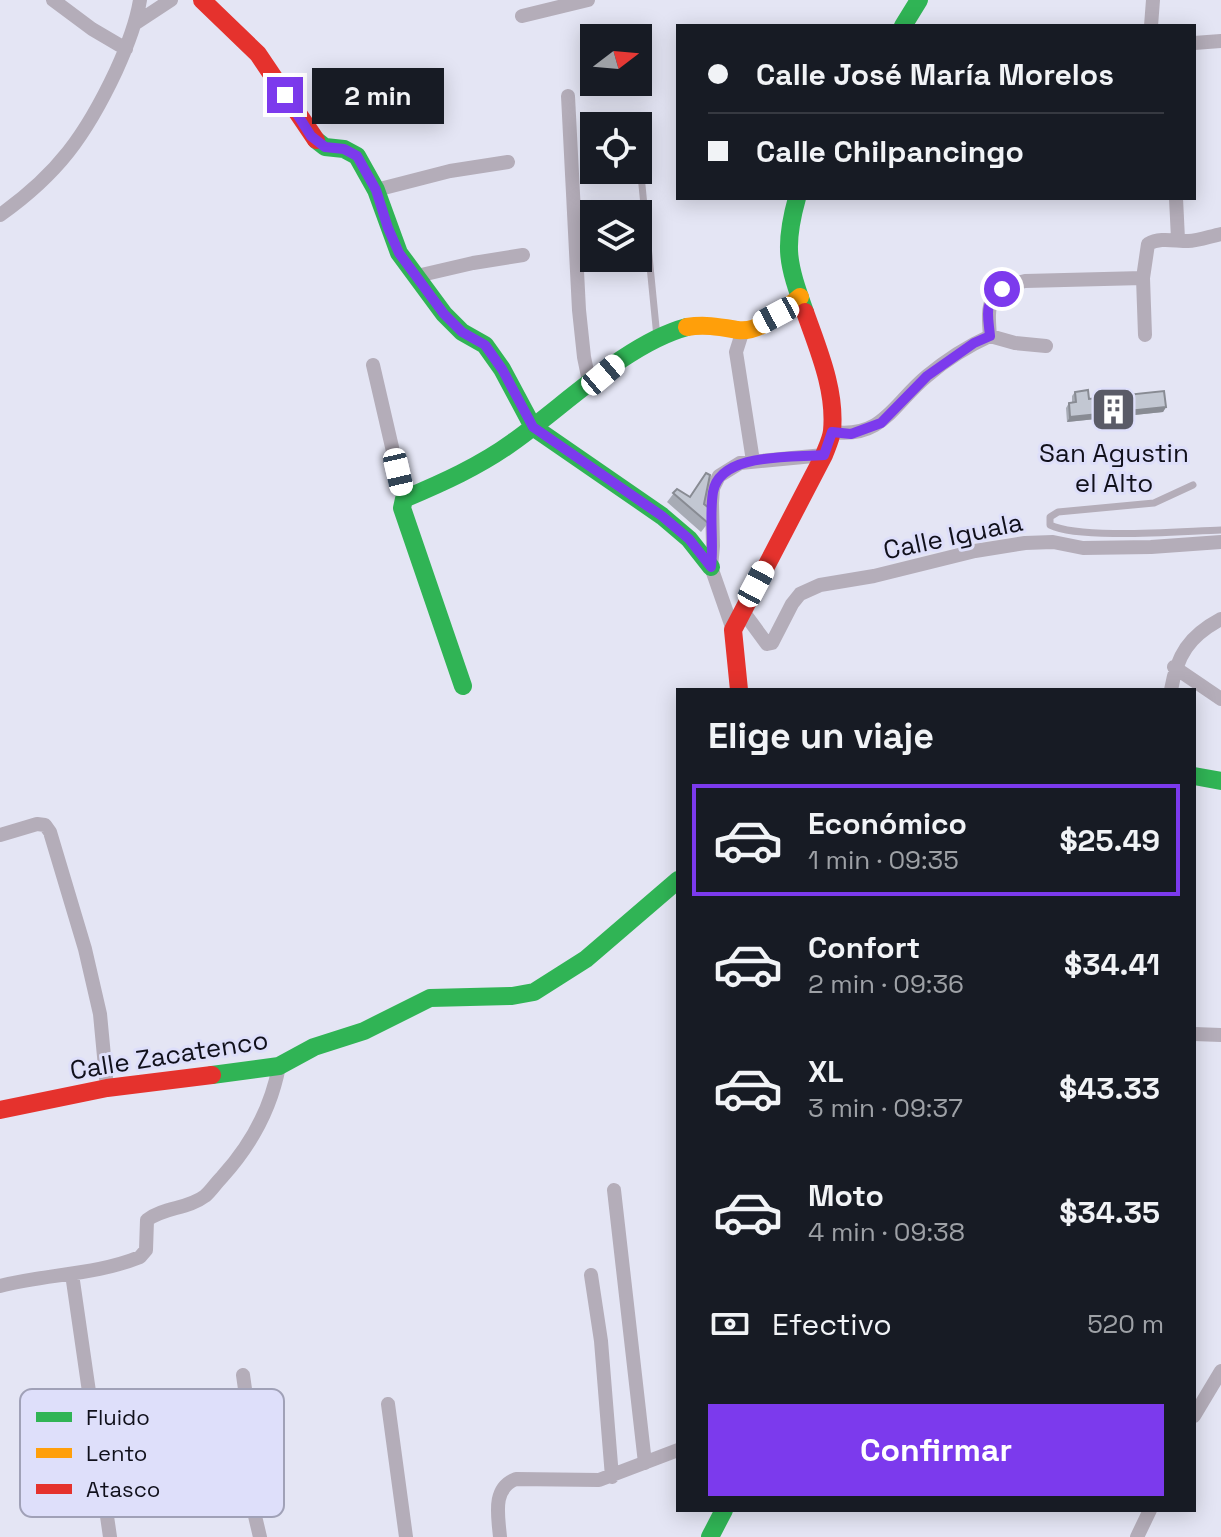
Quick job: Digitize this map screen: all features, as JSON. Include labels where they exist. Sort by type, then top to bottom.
[{"type":"street","points":[[53,0],[126,49]]},
{"type":"street","points":[[0,215],[31,193],[78,142],[104,97],[126,49],[136,23],[140,0]]},
{"type":"street","points":[[136,23],[171,0]]},
{"type":"street","points":[[202,0],[258,54],[311,136],[325,147],[344,149],[357,156],[376,190],[399,253],[444,314],[462,332],[485,345],[502,369],[533,427],[662,516],[689,539],[711,567],[733,630],[737,688]]},
{"type":"street","points":[[522,16],[588,0]]},
{"type":"street","points":[[904,24],[919,0]]},
{"type":"street","points":[[1151,24],[1153,0]]},
{"type":"street","points":[[1196,43],[1221,41]]},
{"type":"street","points":[[568,96],[579,310],[590,386]]},
{"type":"street","points":[[376,190],[450,171],[508,162]]},
{"type":"street","points":[[733,630],[824,455],[832,432],[830,396],[824,367],[787,252],[789,227],[796,200]]},
{"type":"street","points":[[1176,200],[1178,239]]},
{"type":"street","points":[[1145,335],[1143,278],[1148,244],[1152,241],[1186,241],[1221,234]]},
{"type":"street","points":[[417,276],[523,255]]},
{"type":"street","points":[[990,336],[988,307],[991,298],[1013,284],[1038,280],[1143,278]]},
{"type":"street","points":[[404,499],[459,474],[509,445],[590,386],[620,360],[657,339],[681,327],[699,324],[743,330],[776,315],[800,297]]},
{"type":"street","points":[[743,330],[736,352],[753,461]]},
{"type":"street","points":[[832,432],[851,434],[881,423],[927,376],[974,343],[990,336],[1015,343],[1046,346]]},
{"type":"street","points":[[373,365],[404,499],[402,508],[463,686]]},
{"type":"street","points":[[711,567],[713,488],[719,476],[730,468],[753,461],[824,455]]},
{"type":"street","name":"Calle Iguala","points":[[742,610],[767,644],[772,643],[800,594],[820,585],[1025,543],[1053,542],[1083,548],[1221,542]]},
{"type":"street","points":[[1171,688],[1174,667],[1190,641],[1221,619]]},
{"type":"street","points":[[1174,667],[1221,699]]},
{"type":"street","points":[[1196,776],[1221,781]]},
{"type":"street","points":[[0,835],[37,824],[45,825],[50,832],[85,949],[100,1014],[107,1088]]},
{"type":"street","name":"Calle Zacatenco","points":[[0,1110],[107,1088],[279,1066],[314,1047],[364,1031],[430,998],[512,996],[534,992],[586,959],[676,882]]},
{"type":"street","points":[[1196,1034],[1221,1035]]},
{"type":"street","points":[[0,1286],[27,1279],[72,1274],[140,1257],[146,1250],[147,1220],[205,1196],[235,1162],[258,1128],[274,1092],[279,1066]]},
{"type":"street","points":[[614,1190],[645,1463]]},
{"type":"street","points":[[72,1274],[89,1389]]},
{"type":"street","points":[[591,1275],[601,1341],[612,1477]]},
{"type":"street","points":[[1196,1409],[1221,1371]]},
{"type":"street","points":[[243,1375],[245,1389]]},
{"type":"street","points":[[388,1404],[406,1537]]},
{"type":"street","points":[[500,1537],[499,1495],[505,1483],[516,1479],[587,1481],[612,1477],[676,1451]]},
{"type":"street","points":[[710,1537],[723,1512]]},
{"type":"street","points":[[1137,1537],[1149,1512]]},
{"type":"street","points":[[107,1517],[110,1537]]},
{"type":"street","points":[[255,1517],[260,1537]]},
{"type":"lane","points":[[642,184],[657,339]]},
{"type":"lane","points":[[1193,485],[1154,503],[1058,512],[1050,517],[1050,525],[1057,529],[1098,532],[1221,530]]},
{"type":"building","name":"San Agustin el Alto","points":[[1088,390],[1089,399],[1164,391],[1166,407],[1070,417],[1069,403],[1076,402],[1075,392]]},
{"type":"building","points":[[706,473],[710,475],[704,504],[709,508],[708,523],[673,493],[677,489],[690,497]]},
{"type":"traffic: fast","points":[[904,24],[919,0]]},
{"type":"traffic: fast","points":[[316,140],[325,147],[344,149],[357,156],[376,190],[399,253],[444,314],[462,332],[485,345],[502,369],[533,427],[662,516],[689,539],[711,567]]},
{"type":"traffic: fast","points":[[797,200],[790,230],[789,256],[805,312]]},
{"type":"traffic: fast","points":[[463,686],[402,508],[404,499],[487,459],[619,361],[664,335],[687,327]]},
{"type":"traffic: fast","points":[[1196,776],[1221,781]]},
{"type":"traffic: fast","points":[[212,1075],[279,1066],[314,1047],[364,1031],[430,998],[512,996],[534,992],[586,959],[676,882]]},
{"type":"traffic: fast","points":[[710,1537],[723,1512]]},
{"type":"traffic: slow","points":[[687,327],[755,328],[772,320],[800,297]]},
{"type":"traffic: jam","points":[[202,0],[258,54],[316,140]]},
{"type":"traffic: jam","points":[[739,688],[733,630],[824,455],[831,434],[833,416],[829,385],[805,312]]},
{"type":"traffic: jam","points":[[0,1110],[107,1088],[212,1075]]},
{"type":"place","name":"San Agustin el Alto","points":[[1114,410]]},
{"type":"route","points":[[285,95],[311,136],[325,147],[344,149],[357,156],[376,190],[399,253],[444,314],[462,332],[485,345],[502,369],[533,427],[662,516],[689,539],[711,567],[713,488],[719,476],[740,463],[824,455],[832,432],[851,434],[881,423],[927,376],[974,343],[990,336],[988,307],[991,298],[1002,289]]}]
